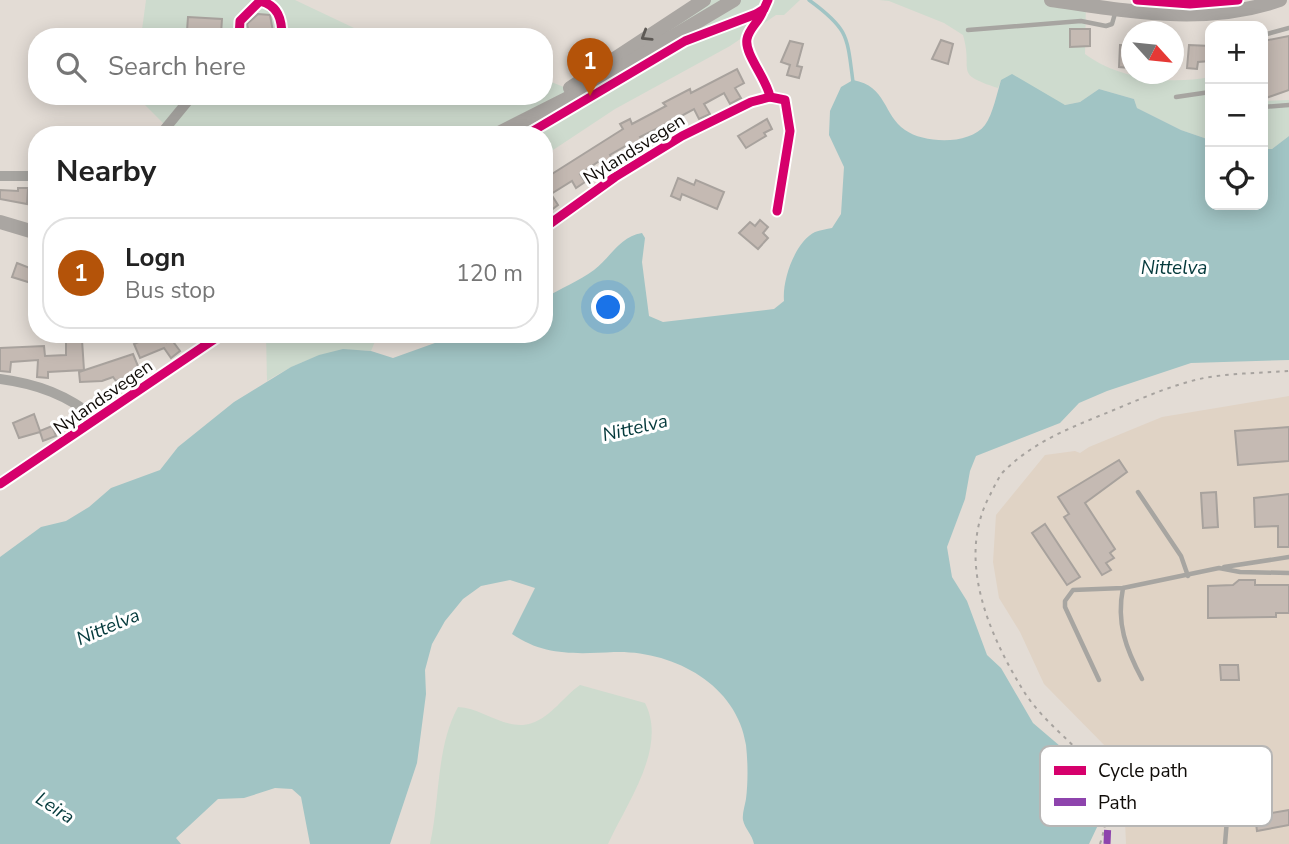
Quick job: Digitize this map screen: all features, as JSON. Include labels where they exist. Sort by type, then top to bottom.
[{"type":"main road","points":[[553,101],[616,56],[704,0]]},
{"type":"main road","points":[[553,104],[578,93],[734,0]]},
{"type":"main road","points":[[1051,0],[1170,16],[1212,15],[1280,0]]},
{"type":"main road","points":[[541,110],[548,105]]},
{"type":"main road","points":[[512,126],[552,105]]},
{"type":"main road","points":[[0,222],[28,230]]},
{"type":"street","points":[[240,28],[240,21],[247,10],[260,1],[269,3],[278,12],[281,28]]},
{"type":"street","name":"Nylandsvegen","points":[[553,222],[615,177],[682,136],[751,102],[770,97],[785,100],[790,131],[778,211]]},
{"type":"street","points":[[167,126],[185,105]]},
{"type":"street","points":[[0,176],[28,176]]},
{"type":"street","name":"Nylandsvegen","points":[[0,484],[209,343]]},
{"type":"street","points":[[0,379],[34,384],[61,394],[97,419]]},
{"type":"lane","points":[[968,30],[1081,21],[1106,26],[1112,24],[1117,9]]},
{"type":"lane","points":[[1268,34],[1289,28]]},
{"type":"lane","points":[[1176,97],[1205,93]]},
{"type":"lane","points":[[1268,107],[1289,105]]},
{"type":"lane","points":[[1138,492],[1181,556],[1188,576]]},
{"type":"lane","points":[[1099,680],[1065,601],[1073,590],[1084,587],[1123,588],[1165,577],[1188,576],[1219,568],[1289,557]]},
{"type":"lane","points":[[1219,568],[1240,572],[1289,573]]},
{"type":"lane","points":[[1123,588],[1119,608],[1120,622],[1126,648],[1142,679]]},
{"type":"lane","points":[[1225,844],[1226,826]]},
{"type":"path","points":[[1075,746],[1034,705],[1011,668],[988,618],[978,584],[974,546],[984,506],[1001,474],[1035,445],[1067,429],[1205,378],[1289,371]]},
{"type":"path","points":[[1100,844],[1106,826]]},
{"type":"shaded area","points":[[1289,396],[1289,844],[1126,844],[1125,826],[1272,826],[1272,746],[1105,746],[1044,684],[1020,632],[999,598],[993,562],[996,515],[1045,455],[1075,451],[1080,453],[1162,417]]},
{"type":"green space","points":[[146,0],[295,0],[354,28],[142,28]]},
{"type":"green space","points":[[698,0],[800,0],[784,15],[776,15],[730,46],[615,109],[553,150],[553,126],[164,126],[145,105],[553,105],[553,83],[581,94],[594,94],[621,81],[631,62]]},
{"type":"green space","points":[[879,0],[1086,0],[1085,54],[1121,72],[1121,84],[1184,84],[1184,80],[1205,78],[1205,138],[1181,130],[1137,108],[1134,99],[1099,89],[1080,102],[1065,105],[1001,80],[998,88],[984,83],[975,79],[967,70],[963,35],[944,23],[889,1]]},
{"type":"green space","points":[[1289,100],[1289,136],[1272,149],[1268,149],[1268,101]]},
{"type":"green space","points":[[266,343],[374,343],[371,351],[343,351],[317,357],[267,381]]},
{"type":"green space","points":[[580,685],[645,703],[651,720],[648,757],[642,775],[608,844],[430,844],[442,756],[458,707],[504,722],[523,725],[545,716]]},
{"type":"water","points":[[1012,74],[1065,105],[1080,102],[1099,89],[1134,99],[1137,108],[1181,130],[1205,138],[1205,210],[1268,210],[1268,149],[1272,149],[1289,136],[1289,360],[1191,363],[1079,403],[1060,423],[976,456],[965,499],[947,547],[952,577],[967,601],[987,655],[1001,668],[1033,723],[1060,746],[1040,746],[1040,826],[1098,826],[1089,844],[754,844],[743,818],[747,786],[746,745],[740,723],[730,704],[698,674],[657,657],[636,653],[561,652],[524,641],[512,634],[535,588],[510,580],[481,586],[463,599],[445,621],[432,644],[425,670],[426,694],[417,763],[390,844],[310,844],[301,797],[292,789],[275,788],[244,798],[218,799],[176,838],[181,844],[0,844],[0,557],[41,527],[66,521],[89,507],[111,488],[160,470],[178,447],[234,402],[291,367],[319,355],[343,349],[371,351],[393,358],[435,343],[553,343],[553,293],[594,270],[621,243],[634,235],[642,233],[645,238],[642,262],[649,316],[663,322],[774,309],[784,301],[785,283],[791,262],[801,244],[815,232],[832,228],[841,214],[844,167],[829,135],[830,111],[841,87],[853,80],[864,83],[879,95],[892,117],[905,130],[935,140],[958,139],[978,132],[993,109],[1001,80]]},
{"type":"building","points":[[258,14],[270,15],[272,28],[248,28],[247,24]]},
{"type":"building","points":[[188,17],[222,19],[221,28],[187,28]]},
{"type":"building","points":[[1070,29],[1090,29],[1090,46],[1070,47]]},
{"type":"building","points":[[1289,36],[1289,90],[1268,97],[1268,84],[1268,40]]},
{"type":"building","points":[[941,40],[953,44],[948,64],[932,59]]},
{"type":"building","points":[[790,41],[803,44],[797,66],[802,67],[799,78],[787,75],[790,65],[781,62]]},
{"type":"building","points":[[1120,45],[1121,67],[1119,67]]},
{"type":"building","points":[[1189,45],[1205,46],[1205,61],[1198,62],[1197,69],[1187,68]]},
{"type":"building","points":[[737,69],[744,83],[735,88],[741,98],[730,104],[724,93],[704,104],[710,114],[699,119],[694,109],[672,121],[677,130],[668,136],[662,126],[640,137],[646,149],[637,155],[631,143],[610,155],[614,163],[606,168],[601,160],[580,174],[585,182],[576,188],[572,181],[553,193],[553,173],[623,129],[620,124],[630,119],[632,124],[666,106],[663,103],[690,89],[691,93]]},
{"type":"building","points":[[767,119],[772,129],[764,133],[766,136],[746,148],[738,136]]},
{"type":"building","points":[[678,178],[694,185],[696,180],[724,192],[717,209],[682,194],[680,200],[671,196]]},
{"type":"building","points":[[18,188],[28,188],[27,204],[0,199],[0,190],[18,191]]},
{"type":"building","points":[[760,220],[768,227],[763,233],[768,238],[758,249],[739,233],[750,222],[755,226]]},
{"type":"building","points":[[17,263],[28,267],[28,282],[12,277]]},
{"type":"building","points":[[66,343],[82,343],[84,370],[48,372],[48,378],[37,377],[38,360],[11,362],[10,372],[0,371],[0,348],[44,346],[45,356],[66,355]]},
{"type":"building","points":[[174,343],[180,351],[171,358],[164,348],[140,358],[134,344]]},
{"type":"building","points":[[133,354],[140,371],[116,381],[113,377],[102,381],[80,382],[79,372]]},
{"type":"building","points":[[34,414],[40,431],[52,426],[56,436],[43,441],[40,432],[19,438],[13,423]]},
{"type":"building","points":[[1289,427],[1289,461],[1238,465],[1235,431]]},
{"type":"building","points":[[1119,460],[1127,472],[1085,503],[1115,549],[1110,553],[1114,558],[1106,563],[1111,570],[1102,575],[1064,517],[1069,514],[1058,497]]},
{"type":"building","points":[[1216,492],[1218,527],[1203,528],[1201,493]]},
{"type":"building","points":[[1289,494],[1289,547],[1278,547],[1278,526],[1255,527],[1254,498]]},
{"type":"building","points":[[1045,524],[1080,577],[1067,585],[1032,533]]},
{"type":"building","points":[[1239,580],[1255,580],[1255,585],[1289,585],[1289,613],[1276,613],[1276,617],[1208,618],[1208,586],[1233,585]]},
{"type":"building","points":[[1220,665],[1238,665],[1239,680],[1221,680]]},
{"type":"building","points":[[1289,810],[1289,825],[1257,831],[1256,826],[1272,826],[1272,813]]},
{"type":"waterway","points":[[809,0],[832,19],[844,35],[853,82]]},
{"type":"marked path","points":[[1107,844],[1108,826]]},
{"type":"cycle path","points":[[541,126],[685,41],[756,14],[764,9],[768,0]]},
{"type":"cycle path","points":[[1137,0],[1190,4],[1238,0]]},
{"type":"cycle path","points":[[240,28],[240,21],[260,1],[275,9],[281,28]]},
{"type":"cycle path","points":[[763,10],[748,35],[747,45],[770,97]]},
{"type":"cycle path","points":[[553,222],[615,177],[682,136],[751,102],[770,97],[785,100],[790,131],[777,211]]},
{"type":"cycle path","points":[[0,484],[209,343]]},
{"type":"place","name":"Logn","points":[[590,96]]},
{"type":"water label","name":"Nittelva","points":[[1174,268]]},
{"type":"water label","name":"Nittelva","points":[[635,428]]},
{"type":"water label","name":"Nittelva","points":[[108,627]]},
{"type":"water label","name":"Leira","points":[[55,808]]}]
